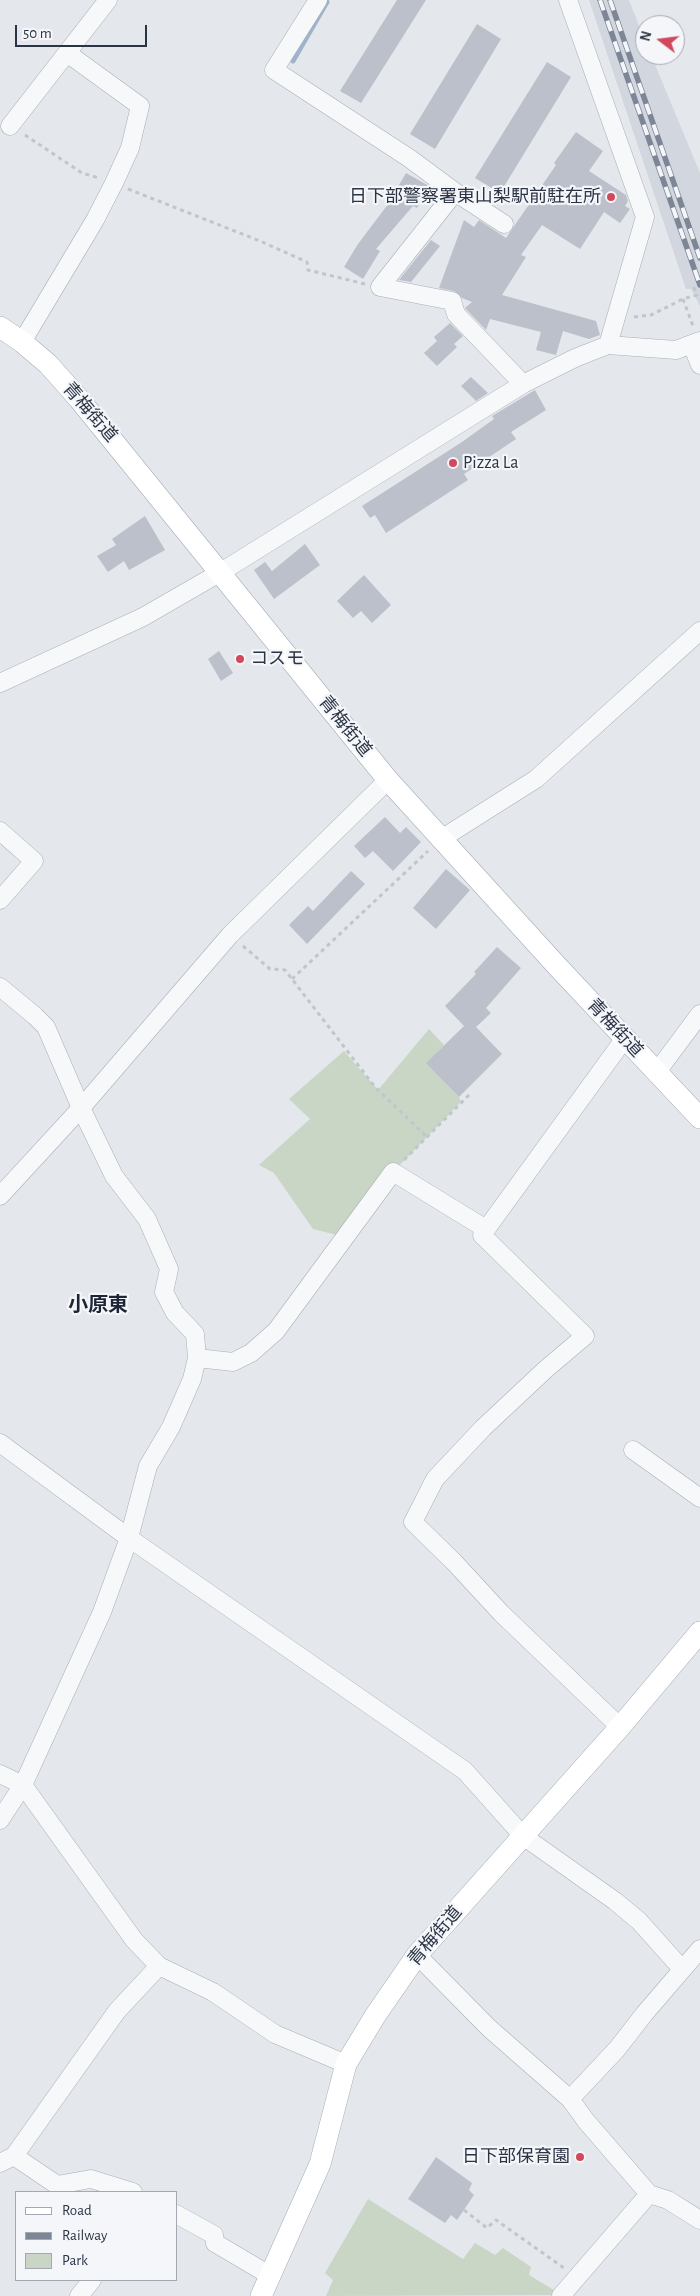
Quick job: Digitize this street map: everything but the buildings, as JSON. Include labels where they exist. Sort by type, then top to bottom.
[{"type":"main road","name":"青梅街道","points":[[0,327],[22,342],[48,364],[85,405],[388,780],[656,1073],[700,1118]]},
{"type":"main road","name":"青梅街道","points":[[260,2296],[271,2276],[320,2164],[346,2064],[375,2016],[417,1955],[620,1727],[700,1632]]},
{"type":"street","points":[[10,126],[108,0]]},
{"type":"street","points":[[568,0],[645,217],[608,345]]},
{"type":"street","points":[[317,1],[274,70],[409,158],[455,192],[504,224]]},
{"type":"street","points":[[22,342],[95,220],[114,183],[130,148],[140,106],[67,53]]},
{"type":"street","points":[[455,192],[380,287],[452,301],[456,314],[524,384]]},
{"type":"street","points":[[0,683],[143,617],[221,572],[524,384],[575,358],[608,345],[676,350],[697,342],[700,365]]},
{"type":"street","points":[[441,839],[536,779],[700,630]]},
{"type":"street","points":[[0,1196],[80,1108],[230,935],[388,780]]},
{"type":"street","points":[[0,831],[34,861],[0,900]]},
{"type":"street","points":[[0,987],[46,1027],[80,1108],[114,1176],[147,1219],[169,1269],[164,1292],[175,1313],[195,1334],[197,1358],[192,1379],[171,1427],[148,1466],[129,1538],[102,1612],[22,1786],[0,1820]]},
{"type":"street","points":[[656,1073],[700,1014]]},
{"type":"street","points":[[620,1727],[501,1613],[454,1562],[413,1522],[435,1479],[483,1428],[546,1369],[585,1336],[482,1235],[625,1038]]},
{"type":"street","points":[[197,1358],[233,1362],[251,1353],[276,1331],[393,1172],[486,1229]]},
{"type":"street","points":[[0,1443],[129,1538],[465,1771],[523,1836],[615,1901],[639,1921],[682,1969]]},
{"type":"street","points":[[633,1450],[700,1498]]},
{"type":"street","points":[[0,1774],[22,1786],[134,1940],[159,1966],[213,1992],[275,2034],[346,2064]]},
{"type":"street","points":[[570,2099],[617,2049],[682,1969],[700,1950]]},
{"type":"street","points":[[417,1955],[489,2028],[570,2099],[586,2121],[649,2194],[668,2200],[700,2220]]},
{"type":"street","points":[[130,2191],[91,2179],[57,2185],[7,2160],[117,2011],[159,1966]]},
{"type":"street","points":[[561,2296],[649,2194]]},
{"type":"street","points":[[178,2215],[214,2235],[215,2243],[271,2276]]},
{"type":"street","points":[[79,2296],[91,2281]]},
{"type":"path","points":[[10,126],[82,173],[114,183],[260,241],[306,262],[308,270],[380,287]]},
{"type":"path","points":[[616,319],[651,315],[683,299],[697,295],[693,286]]},
{"type":"path","points":[[683,299],[697,342]]},
{"type":"path","points":[[292,979],[441,839]]},
{"type":"path","points":[[230,935],[270,970],[285,970],[375,1087],[426,1136]]},
{"type":"path","points":[[393,1172],[426,1136],[471,1093]]},
{"type":"path","points":[[464,2210],[486,2228],[496,2220],[577,2277]]},
{"type":"shaded area","points":[[589,0],[629,0],[635,15],[635,65],[655,65],[700,173],[700,306],[691,289],[686,289]]},
{"type":"green space","points":[[429,1029],[444,1045],[427,1063],[459,1097],[461,1102],[393,1172],[345,1237],[313,1229],[274,1173],[259,1165],[310,1119],[289,1099],[344,1051],[378,1090]]},
{"type":"green space","points":[[368,2199],[463,2259],[475,2243],[495,2255],[503,2248],[531,2267],[529,2275],[562,2295],[326,2296],[333,2280],[325,2273]]},
{"type":"waterway","points":[[293,61],[327,2],[324,0]]},
{"type":"railway","points":[[600,0],[700,285]]},
{"type":"railway","points":[[610,0],[700,258]]},
{"type":"place","name":"日下部警察署東山梨駅前駐在所","points":[[611,197]]},
{"type":"place","name":"Pizza La","points":[[453,463]]},
{"type":"place","name":"コスモ","points":[[240,659]]},
{"type":"place","name":"日下部保育園","points":[[580,2157]]},
{"type":"district","name":"小原東","points":[[98,1305]]}]
